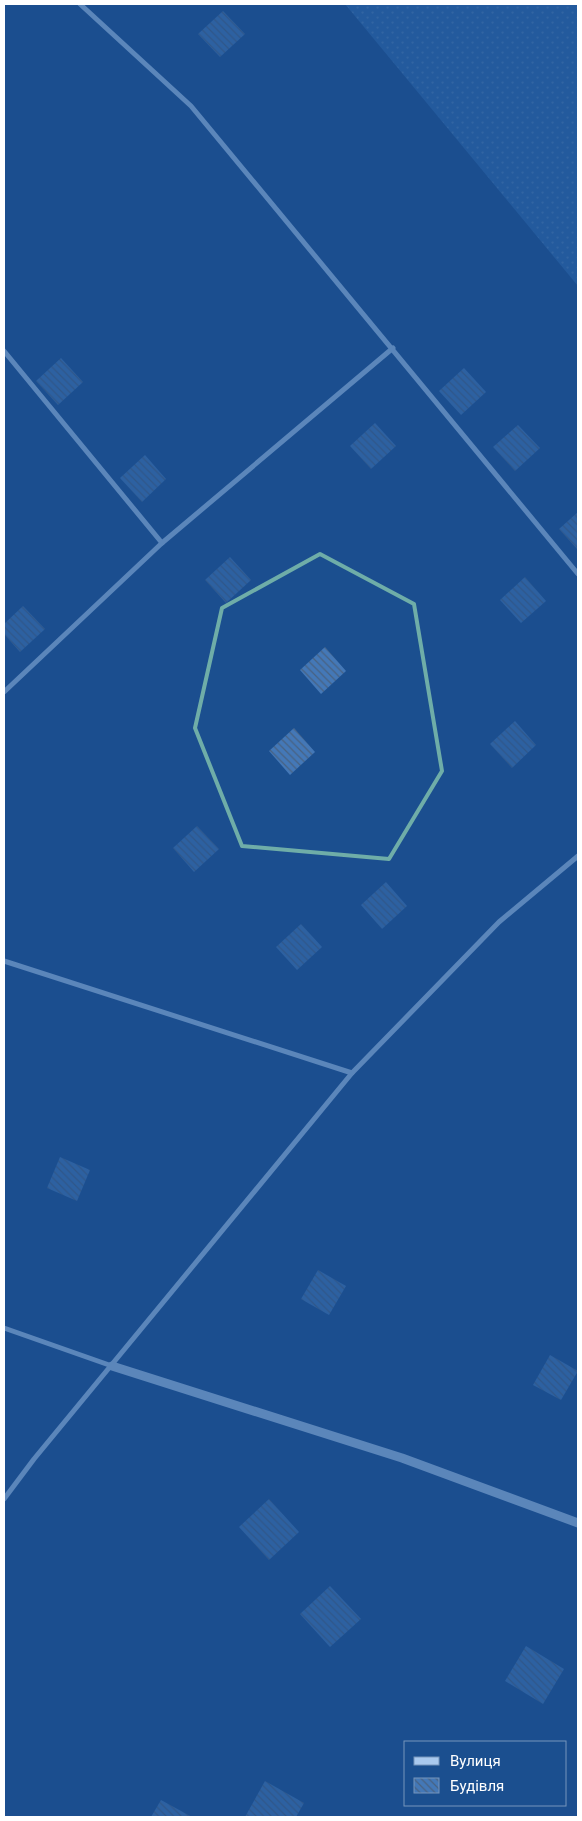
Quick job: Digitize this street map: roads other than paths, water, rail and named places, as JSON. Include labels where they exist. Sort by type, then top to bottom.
[{"type":"street","points":[[80,4],[191,106],[578,574]]},
{"type":"street","points":[[4,692],[162,543],[393,348]]},
{"type":"street","points":[[4,352],[162,543]]},
{"type":"street","points":[[4,1499],[34,1458],[112,1366],[352,1073],[499,922],[578,856]]},
{"type":"street","points":[[4,961],[352,1073]]},
{"type":"street","points":[[4,1328],[112,1366],[402,1458],[578,1523]]}]
